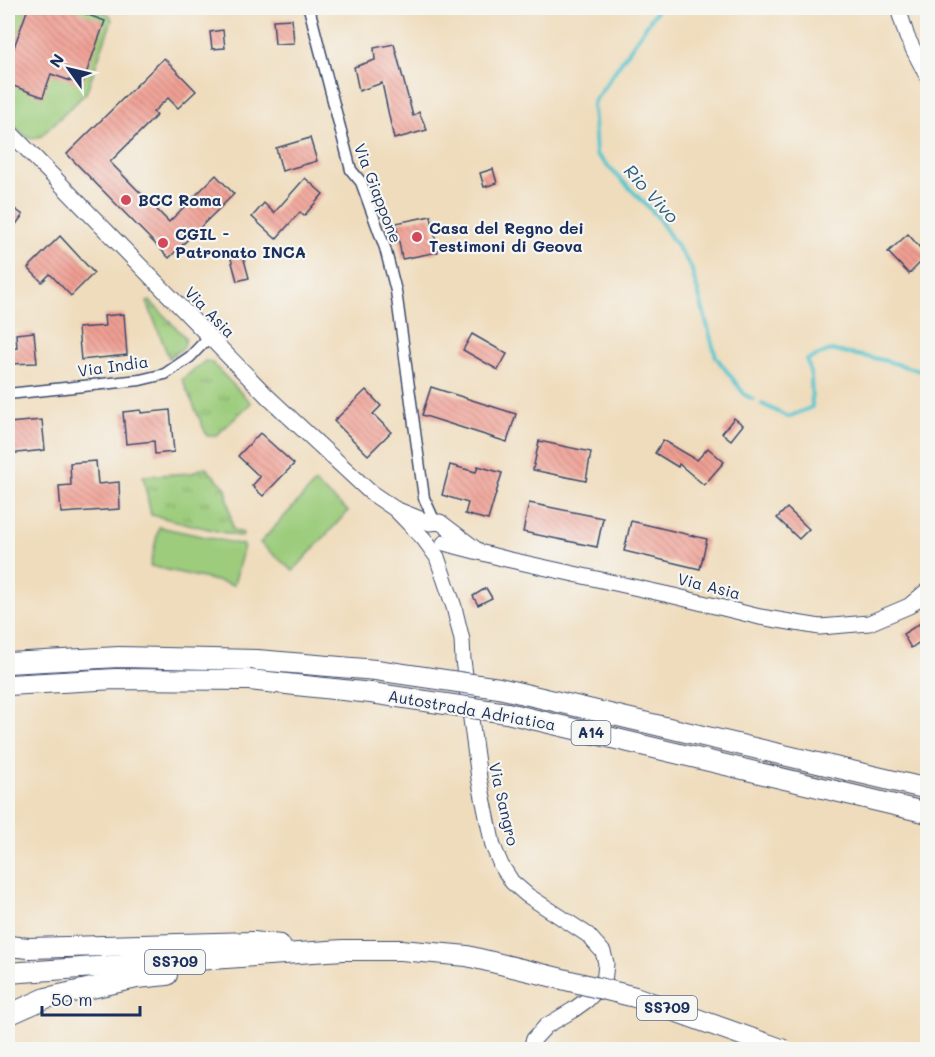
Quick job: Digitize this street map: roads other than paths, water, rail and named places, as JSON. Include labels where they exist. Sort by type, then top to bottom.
[{"type":"highway","name":"Autostrada Adriatica","points":[[8,663],[119,657],[257,660],[376,670],[499,688],[927,789]]},
{"type":"highway","name":"Autostrada Adriatica","points":[[8,685],[115,679],[249,680],[371,693],[507,713],[927,813]]},
{"type":"highway","points":[[8,946],[29,948],[253,942],[343,950]]},
{"type":"highway","points":[[8,1015],[46,998],[137,978],[323,959],[343,950]]},
{"type":"highway","name":"SS709","points":[[8,973],[343,950],[401,950],[467,956],[635,997],[784,1050]]},
{"type":"street","name":"Via Giappone","points":[[309,8],[351,170],[361,182],[385,248],[396,291],[424,498],[436,523]]},
{"type":"street","points":[[898,8],[907,37],[927,78]]},
{"type":"street","name":"Via Asia","points":[[8,130],[312,440],[370,492],[396,509],[434,545],[477,550],[506,559],[760,617],[820,627],[868,623],[909,606],[927,590]]},
{"type":"street","name":"Via India","points":[[8,394],[140,380],[165,374],[190,357],[209,337]]},
{"type":"street","points":[[413,516],[422,506],[424,498]]},
{"type":"street","name":"Via Asia","points":[[396,509],[436,523],[477,550]]},
{"type":"street","points":[[436,523],[448,534],[434,545],[424,529],[436,523]]},
{"type":"street","name":"Via Sangro","points":[[434,545],[462,640],[478,778],[493,846],[512,882],[527,895],[588,935],[603,952],[606,963],[604,983],[573,1010],[546,1026],[534,1039],[530,1050]]},
{"type":"waterway","name":"Rio Vivo","points":[[656,8],[657,10],[593,103],[596,154],[656,215],[691,267],[716,357],[745,395],[753,399]]},
{"type":"waterway","name":"Rio Vivo","points":[[762,404],[788,417],[812,407],[811,375],[807,360],[830,350],[883,360],[928,373]]},
{"type":"place","name":"BCC Roma","points":[[126,200]]},
{"type":"place","name":"Casa del Regno dei Testimoni di Geova","points":[[417,237]]},
{"type":"place","name":"CGIL - Patronato INCA","points":[[163,243]]}]
